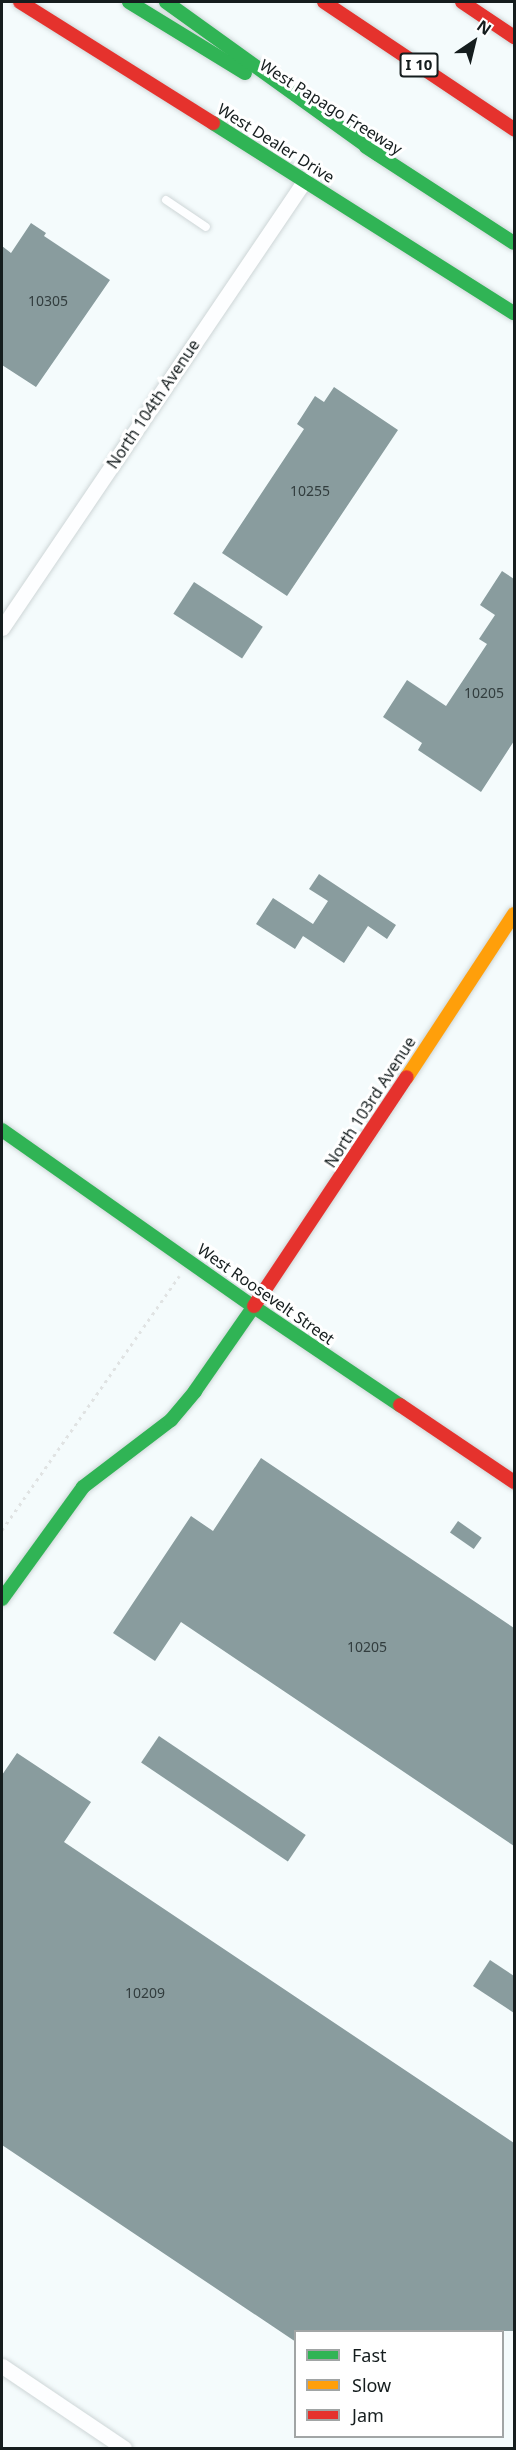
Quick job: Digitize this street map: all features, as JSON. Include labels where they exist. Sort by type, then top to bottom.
[{"type":"main road","name":"West Dealer Drive","points":[[20,2],[514,313]]},
{"type":"main road","name":"West Papago Freeway","points":[[129,2],[379,155],[514,243]]},
{"type":"main road","points":[[166,2],[379,155]]},
{"type":"main road","name":"I 10","points":[[324,2],[514,129]]},
{"type":"main road","points":[[462,2],[514,37]]},
{"type":"main road","name":"North 103rd Avenue","points":[[2,1599],[83,1487],[171,1420],[254,1307],[514,914]]},
{"type":"main road","name":"West Roosevelt Street","points":[[2,1130],[254,1307],[514,1482]]},
{"type":"street","name":"North 104th Avenue","points":[[2,628],[305,180]]},
{"type":"street","points":[[2,2366],[124,2448]]},
{"type":"lane","points":[[166,200],[206,227]]},
{"type":"path","points":[[2,1530],[189,1262]]},
{"type":"building","points":[[31,223],[46,233],[44,236],[110,280],[36,387],[2,365],[2,246],[11,253]]},
{"type":"building","points":[[334,387],[398,430],[287,596],[222,553],[304,429],[297,424],[315,396],[324,402]]},
{"type":"building","points":[[502,571],[514,579],[514,741],[481,792],[418,750],[422,743],[383,717],[407,680],[446,706],[487,644],[479,639],[495,615],[480,605]]},
{"type":"building","points":[[194,582],[263,627],[242,659],[173,614]]},
{"type":"building","points":[[319,874],[396,925],[387,939],[368,926],[344,963],[303,936],[295,949],[256,924],[273,898],[313,924],[328,901],[309,889]]},
{"type":"building","points":[[261,1458],[514,1628],[514,1846],[181,1622],[155,1661],[113,1633],[191,1516],[213,1531]]},
{"type":"building","points":[[458,1521],[482,1538],[474,1549],[450,1532]]},
{"type":"building","points":[[159,1736],[306,1835],[288,1862],[141,1763]]},
{"type":"building","points":[[17,1753],[91,1802],[64,1842],[514,2143],[514,2331],[294,2330],[294,2341],[2,2145],[2,1775]]},
{"type":"building","points":[[490,1960],[514,1976],[514,2013],[473,1986]]},
{"type":"traffic: fast","points":[[129,2],[245,73]]},
{"type":"traffic: fast","points":[[166,2],[379,155]]},
{"type":"traffic: fast","points":[[213,123],[514,313]]},
{"type":"traffic: fast","points":[[366,147],[514,243]]},
{"type":"traffic: fast","points":[[2,1130],[254,1307],[400,1405]]},
{"type":"traffic: fast","points":[[2,1599],[83,1487],[171,1420],[195,1391],[254,1306]]},
{"type":"traffic: slow","points":[[407,1077],[514,914]]},
{"type":"traffic: jam","points":[[20,2],[213,123]]},
{"type":"traffic: jam","points":[[324,2],[514,129]]},
{"type":"traffic: jam","points":[[462,2],[514,37]]},
{"type":"traffic: jam","points":[[254,1306],[407,1077]]},
{"type":"traffic: jam","points":[[400,1405],[514,1482]]}]
